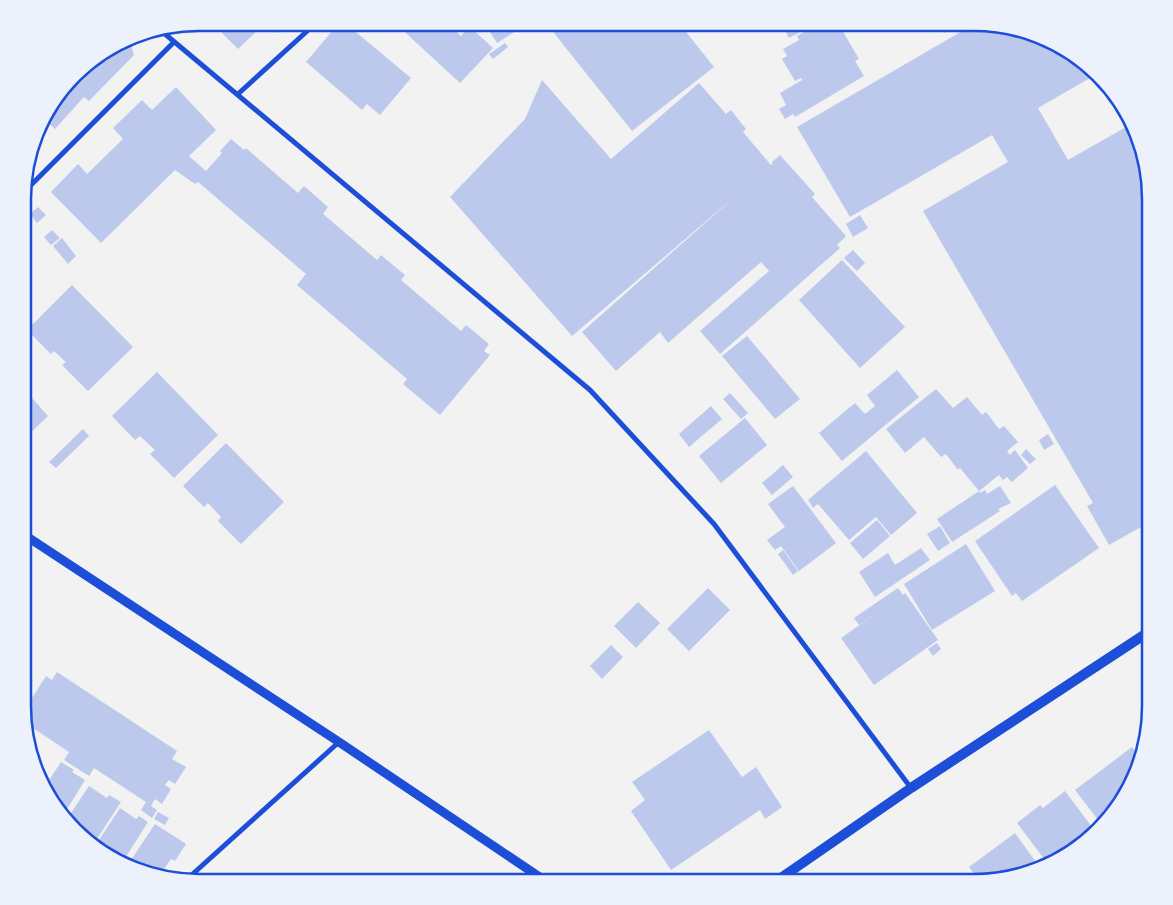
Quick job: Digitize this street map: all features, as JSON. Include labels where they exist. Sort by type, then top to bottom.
[{"type":"main road","points":[[787,874],[911,788],[1141,637]]},
{"type":"street","points":[[238,94],[305,32]]},
{"type":"street","points":[[165,34],[590,390],[714,524],[911,788]]},
{"type":"street","points":[[32,184],[174,42]]},
{"type":"street","points":[[32,540],[534,873]]},
{"type":"street","points":[[194,873],[339,742]]},
{"type":"building","points":[[221,32],[256,32],[238,49]]},
{"type":"building","points":[[331,32],[356,32],[411,78],[380,115],[367,104],[362,110],[306,62]]},
{"type":"building","points":[[405,32],[457,32],[461,36],[464,32],[476,32],[493,48],[460,83]]},
{"type":"building","points":[[490,32],[514,32],[497,43]]},
{"type":"building","points":[[553,32],[686,32],[714,67],[632,131]]},
{"type":"building","points":[[786,32],[800,32],[789,38]]},
{"type":"building","points":[[804,32],[843,32],[859,59],[855,61],[864,76],[795,117],[793,114],[785,119],[779,109],[786,105],[780,93],[802,80],[801,78],[795,81],[782,59],[787,56],[783,49],[799,40],[797,36]]},
{"type":"building","points":[[961,32],[1006,34],[1038,44],[1067,60],[1089,78],[1038,108],[1068,160],[1125,128],[1136,156],[1142,200],[1141,527],[1109,545],[1087,506],[1093,503],[923,211],[1008,162],[992,135],[850,217],[797,127]]},
{"type":"building","points":[[505,43],[508,47],[493,59],[489,54]]},
{"type":"building","points":[[131,46],[134,55],[89,101],[84,97],[55,129],[50,124],[66,97],[89,73],[115,54]]},
{"type":"building","points":[[542,80],[611,159],[699,83],[726,114],[731,110],[746,129],[743,132],[771,165],[780,155],[815,194],[812,197],[846,236],[837,245],[840,248],[720,354],[700,331],[769,271],[761,262],[668,343],[660,332],[616,371],[582,332],[739,193],[572,336],[450,197],[525,119]]},
{"type":"building","points":[[176,87],[216,130],[189,156],[206,171],[222,153],[220,151],[231,139],[244,150],[246,148],[298,193],[304,186],[328,207],[323,214],[377,260],[381,255],[405,275],[401,280],[461,331],[466,325],[489,344],[484,351],[490,355],[440,415],[403,384],[407,379],[297,285],[306,274],[198,182],[195,184],[175,170],[101,243],[51,192],[78,164],[87,174],[123,139],[113,128],[142,100],[152,110]]},
{"type":"building","points":[[38,207],[46,215],[37,223],[31,213]]},
{"type":"building","points":[[860,215],[868,228],[853,237],[846,224]]},
{"type":"building","points":[[52,230],[60,238],[51,245],[44,237]]},
{"type":"building","points":[[62,238],[76,256],[68,264],[53,246]]},
{"type":"building","points":[[853,250],[865,263],[857,271],[844,258]]},
{"type":"building","points":[[842,260],[905,327],[860,368],[799,300]]},
{"type":"building","points":[[72,285],[133,347],[88,391],[62,365],[66,362],[54,351],[51,354],[31,334],[31,326]]},
{"type":"building","points":[[747,336],[800,399],[775,419],[722,356]]},
{"type":"building","points":[[897,370],[919,397],[842,461],[819,433],[855,403],[865,414],[875,406],[867,395]]},
{"type":"building","points":[[157,372],[218,435],[174,478],[150,454],[155,450],[140,436],[135,440],[112,416]]},
{"type":"building","points":[[936,389],[953,408],[967,397],[982,415],[986,412],[999,429],[1004,426],[1018,442],[1007,451],[1010,455],[1015,450],[1028,468],[1012,482],[1007,477],[1003,480],[999,475],[979,491],[960,468],[958,470],[946,454],[941,457],[924,437],[905,453],[886,429]]},
{"type":"building","points":[[730,393],[748,413],[741,419],[723,399]]},
{"type":"building","points":[[31,399],[48,416],[31,432]]},
{"type":"building","points":[[711,406],[722,419],[689,447],[679,434]]},
{"type":"building","points":[[745,418],[767,445],[721,483],[699,456]]},
{"type":"building","points":[[83,429],[89,436],[56,468],[49,462]]},
{"type":"building","points":[[1048,434],[1054,444],[1044,450],[1039,440]]},
{"type":"building","points":[[226,443],[284,502],[241,544],[218,521],[221,517],[208,503],[204,507],[183,486]]},
{"type":"building","points":[[1026,449],[1036,459],[1030,464],[1021,455]]},
{"type":"building","points":[[866,451],[917,513],[891,535],[876,517],[849,540],[818,504],[813,508],[808,500]]},
{"type":"building","points":[[783,465],[793,477],[772,495],[762,483]]},
{"type":"building","points":[[1055,485],[1099,548],[1022,601],[1016,593],[1012,596],[975,541]]},
{"type":"building","points":[[793,486],[836,543],[799,571],[781,546],[775,550],[767,540],[785,527],[768,504]]},
{"type":"building","points":[[1000,486],[1011,503],[998,509],[1000,511],[952,542],[937,519],[979,491],[980,493],[985,490],[987,494]]},
{"type":"building","points":[[877,520],[890,536],[863,559],[850,543]]},
{"type":"building","points":[[940,526],[950,543],[938,551],[927,534]]},
{"type":"building","points":[[966,544],[995,591],[932,630],[904,584]]},
{"type":"building","points":[[921,548],[930,560],[875,597],[859,572],[888,553],[895,565]]},
{"type":"building","points":[[783,550],[798,571],[793,575],[778,554]]},
{"type":"building","points":[[708,588],[730,610],[689,651],[667,629]]},
{"type":"building","points":[[898,588],[903,595],[905,593],[938,640],[874,685],[841,638],[881,610],[859,625],[854,618]]},
{"type":"building","points":[[638,602],[660,623],[636,648],[614,626]]},
{"type":"building","points":[[937,643],[941,649],[933,656],[928,649]]},
{"type":"building","points":[[611,645],[623,657],[602,679],[590,666]]},
{"type":"building","points":[[57,672],[177,751],[172,759],[186,767],[175,784],[169,780],[165,785],[171,789],[162,804],[155,799],[151,806],[157,810],[152,818],[141,810],[146,802],[94,768],[89,776],[64,760],[69,752],[33,728],[32,698],[46,676],[52,680]]},
{"type":"building","points":[[709,730],[742,777],[756,767],[782,807],[765,819],[760,810],[671,870],[631,811],[645,800],[632,782]]},
{"type":"building","points":[[1132,747],[1135,751],[1124,780],[1113,799],[1097,819],[1075,790]]},
{"type":"building","points":[[61,762],[85,780],[67,809],[49,780]]},
{"type":"building","points":[[89,786],[107,798],[109,795],[121,802],[97,838],[71,813]]},
{"type":"building","points":[[1065,791],[1091,825],[1076,839],[1043,858],[1017,823],[1040,805],[1043,808]]},
{"type":"building","points":[[120,808],[136,819],[139,816],[148,822],[126,857],[99,840]]},
{"type":"building","points":[[158,812],[169,818],[165,825],[154,819]]},
{"type":"building","points":[[155,824],[186,844],[175,861],[171,859],[164,869],[132,859]]},
{"type":"building","points":[[1015,833],[1035,861],[1017,868],[974,874],[969,867]]}]
